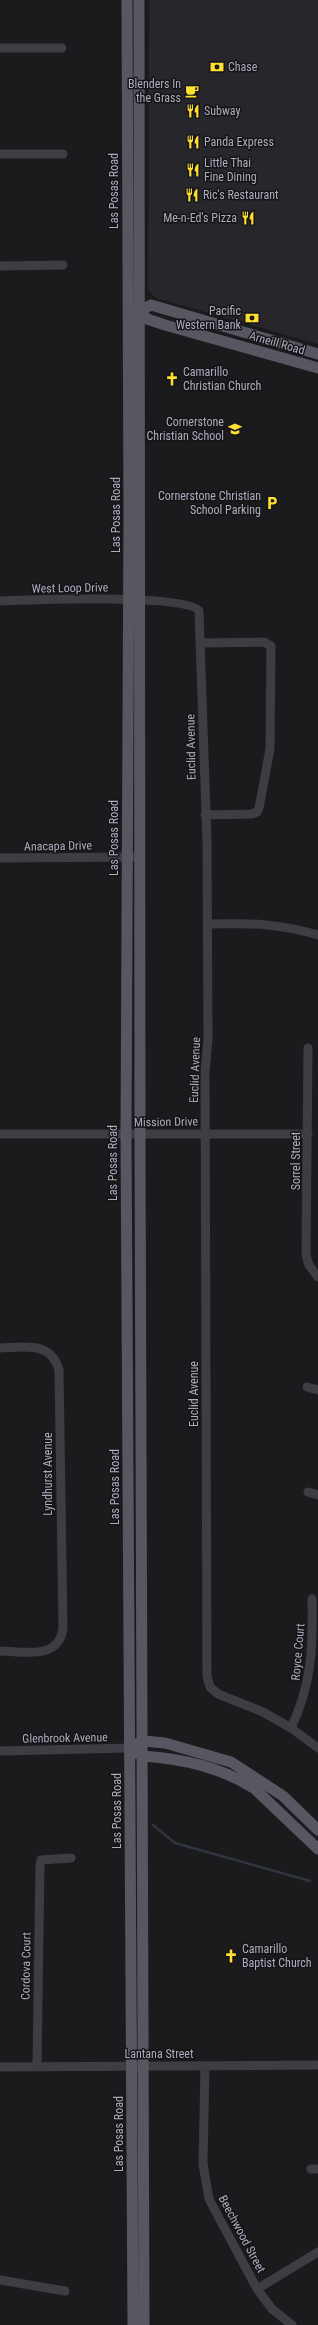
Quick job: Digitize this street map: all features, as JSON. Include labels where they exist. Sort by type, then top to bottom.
[{"type":"main road","name":"Las Posas Road","points":[[127,0],[128,599],[126,1135],[133,2325]]},
{"type":"main road","name":"Las Posas Road","points":[[140,0],[140,1134],[144,2325]]},
{"type":"main road","name":"Arneill Road","points":[[127,310],[140,311],[151,305],[318,354]]},
{"type":"main road","name":"Arneill Road","points":[[140,311],[147,319],[165,325],[318,368]]},
{"type":"main road","points":[[130,1748],[143,1741],[165,1743],[231,1762],[283,1796],[318,1830]]},
{"type":"main road","points":[[130,1748],[143,1756],[190,1762],[221,1771],[245,1783],[255,1790],[318,1849]]},
{"type":"street","points":[[0,48],[62,48]]},
{"type":"street","points":[[0,154],[62,154]]},
{"type":"street","points":[[0,266],[62,265]]},
{"type":"street","name":"West Loop Drive","points":[[0,601],[140,600]]},
{"type":"street","name":"Euclid Avenue","points":[[140,600],[176,602],[196,607],[199,612],[201,643],[208,924],[206,1133],[206,1663],[208,1682],[210,1687],[218,1694],[263,1712],[290,1728]]},
{"type":"street","points":[[201,643],[264,642],[271,646],[270,749],[259,808],[257,812],[252,814],[205,815]]},
{"type":"street","name":"Anacapa Drive","points":[[0,858],[140,857]]},
{"type":"street","points":[[208,924],[260,922],[282,925],[318,935]]},
{"type":"street","name":"Sorrel Street","points":[[308,1048],[306,1255],[316,1275]]},
{"type":"street","name":"Mission Drive","points":[[0,1134],[308,1134]]},
{"type":"street","name":"Lyndhurst Avenue","points":[[0,1348],[40,1348],[50,1353],[55,1359],[59,1370],[63,1628],[60,1639],[55,1646],[46,1652],[37,1654],[0,1651]]},
{"type":"street","points":[[307,1387],[318,1390]]},
{"type":"street","points":[[308,1492],[318,1495]]},
{"type":"street","name":"Royce Court","points":[[290,1728],[303,1699],[310,1675],[312,1599]]},
{"type":"street","points":[[290,1728],[318,1748]]},
{"type":"street","name":"Glenbrook Avenue","points":[[0,1751],[130,1748]]},
{"type":"street","name":"Cordova Court","points":[[36,2067],[41,1860],[71,1858]]},
{"type":"street","name":"Lantana Street","points":[[0,2067],[318,2065]]},
{"type":"street","name":"Beechwood Street","points":[[205,2066],[203,2164],[206,2187],[214,2210],[258,2289],[272,2310],[292,2325]]},
{"type":"street","points":[[258,2289],[318,2252]]},
{"type":"street","points":[[0,2280],[65,2292]]},
{"type":"shaded area","points":[[149,0],[318,0],[318,344],[156,298],[148,290]]},
{"type":"waterway","points":[[153,1825],[175,1843],[310,1881]]},
{"type":"place","name":"Chase","points":[[217,67]]},
{"type":"place","name":"Blenders In the Grass","points":[[192,91]]},
{"type":"place","name":"Subway","points":[[193,111]]},
{"type":"place","name":"Panda Express","points":[[193,142]]},
{"type":"place","name":"Little Thai Fine Dining","points":[[193,170]]},
{"type":"place","name":"Ric's Restaurant","points":[[192,195]]},
{"type":"place","name":"Me-n-Ed's Pizza","points":[[248,218]]},
{"type":"place","name":"Pacific Western Bank","points":[[252,318]]},
{"type":"place","name":"Camarillo Christian Church","points":[[172,379]]},
{"type":"place","name":"Cornerstone Christian School","points":[[235,429]]},
{"type":"place","name":"Cornerstone Christian School Parking","points":[[272,503]]},
{"type":"place","name":"Camarillo Baptist Church","points":[[231,1956]]}]
